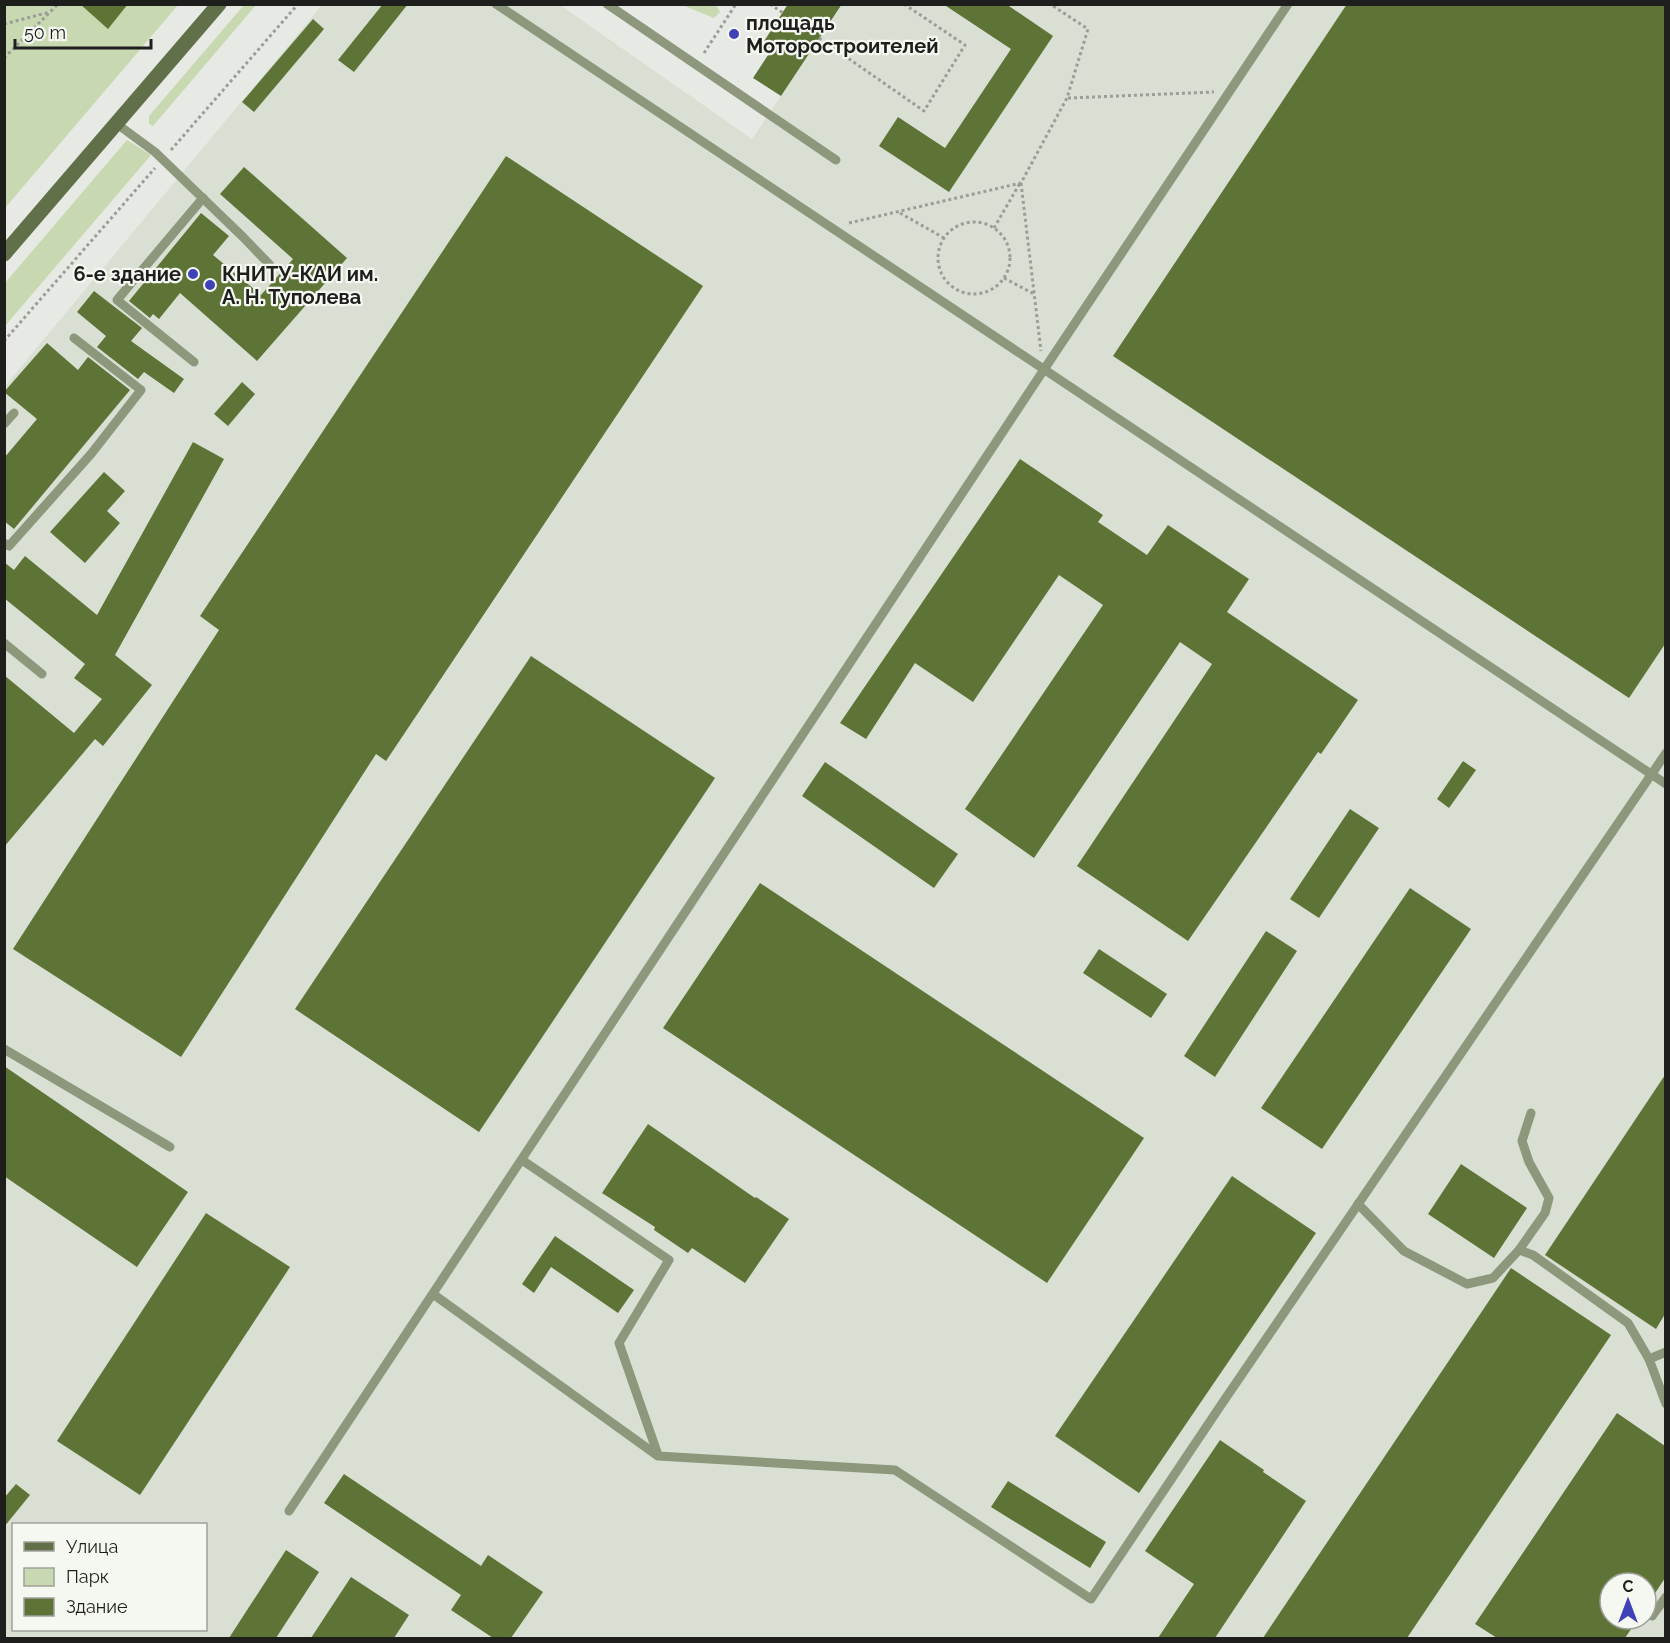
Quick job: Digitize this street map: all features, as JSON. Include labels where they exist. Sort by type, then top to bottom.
[{"type":"main road","points":[[4,254],[219,4]]},
{"type":"lane","points":[[496,4],[1665,784]]},
{"type":"lane","points":[[607,4],[836,160]]},
{"type":"lane","points":[[289,1511],[1288,4]]},
{"type":"lane","points":[[117,124],[163,160],[270,265]]},
{"type":"lane","points":[[194,362],[117,300],[203,198]]},
{"type":"lane","points":[[4,543],[9,546],[90,454],[141,390],[74,338]]},
{"type":"lane","points":[[4,424],[14,413]]},
{"type":"lane","points":[[4,643],[42,674]]},
{"type":"lane","points":[[433,1294],[658,1456],[894,1470],[1091,1599],[1665,753]]},
{"type":"lane","points":[[4,1049],[170,1148]]},
{"type":"lane","points":[[1358,1204],[1404,1251],[1467,1284],[1492,1278],[1519,1250],[1545,1213],[1549,1198],[1529,1162],[1522,1141],[1531,1113]]},
{"type":"lane","points":[[522,1160],[669,1260],[619,1343],[658,1456]]},
{"type":"lane","points":[[1519,1250],[1533,1255],[1628,1323],[1649,1359],[1665,1404]]},
{"type":"lane","points":[[1649,1359],[1665,1352]]},
{"type":"path","points":[[4,58],[58,4]]},
{"type":"path","points":[[4,341],[298,4]]},
{"type":"path","points":[[696,65],[736,4]]},
{"type":"path","points":[[770,4],[783,13]]},
{"type":"path","points":[[819,38],[924,111],[965,45],[904,4]]},
{"type":"path","points":[[994,228],[1067,98],[1088,29],[1050,4]]},
{"type":"path","points":[[4,24],[52,11]]},
{"type":"path","points":[[1067,98],[1231,91]]},
{"type":"path","points":[[830,228],[1021,183]]},
{"type":"path","points":[[1021,183],[1043,371]]},
{"type":"path","points":[[898,212],[944,238]]},
{"type":"path","points":[[973,222],[994,228],[1008,246],[1010,257],[1003,278],[990,290],[981,293],[972,294],[955,288],[942,274],[939,266],[938,256],[944,238],[962,224],[973,222]]},
{"type":"path","points":[[1003,278],[1034,294]]},
{"type":"shaded area","points":[[322,5],[560,5],[752,139],[842,5],[1665,5],[1665,1638],[5,1638],[5,386]]},
{"type":"green space","points":[[5,5],[178,5],[5,208]]},
{"type":"green space","points":[[244,5],[256,5],[153,126],[149,124],[149,116]]},
{"type":"green space","points":[[682,5],[716,5],[720,12],[714,18]]},
{"type":"green space","points":[[127,140],[151,155],[5,326],[5,283]]},
{"type":"building","points":[[80,4],[128,4],[108,29]]},
{"type":"building","points":[[383,4],[408,4],[354,72],[338,60]]},
{"type":"building","points":[[788,4],[842,4],[781,96],[753,78],[770,52],[761,46]]},
{"type":"building","points":[[943,4],[1006,4],[1053,36],[949,192],[879,146],[898,117],[945,148],[1011,49]]},
{"type":"building","points":[[1347,4],[1665,4],[1665,644],[1629,698],[1113,356]]},
{"type":"building","points":[[313,19],[324,29],[254,112],[242,102]]},
{"type":"building","points":[[506,156],[703,286],[386,761],[376,754],[181,1057],[13,949],[219,630],[200,616]]},
{"type":"building","points":[[244,167],[347,258],[257,361],[180,293],[159,319],[153,314],[150,318],[129,301],[201,213],[229,236],[213,255],[261,295],[293,259],[220,194]]},
{"type":"building","points":[[94,291],[142,328],[131,341],[184,379],[174,393],[144,372],[138,379],[97,347],[106,336],[77,312]]},
{"type":"building","points":[[47,343],[78,370],[88,357],[130,390],[14,529],[4,521],[4,458],[37,419],[4,392]]},
{"type":"building","points":[[242,382],[255,394],[228,426],[214,414]]},
{"type":"building","points":[[193,442],[224,459],[115,655],[152,685],[103,746],[95,739],[4,847],[4,675],[74,733],[102,699],[74,678],[85,664],[4,598],[4,562],[14,570],[25,556],[97,615]]},
{"type":"building","points":[[1020,459],[1103,515],[1098,522],[1147,555],[1168,525],[1249,579],[1227,612],[1358,700],[1321,754],[1318,752],[1188,941],[1077,866],[1212,664],[1180,642],[1034,858],[965,809],[1103,605],[1059,575],[973,702],[915,663],[866,739],[840,723]]},
{"type":"building","points":[[104,472],[125,491],[107,511],[120,523],[85,563],[50,532]]},
{"type":"building","points":[[531,656],[715,778],[479,1132],[295,1009]]},
{"type":"building","points":[[1463,761],[1476,770],[1449,808],[1437,799]]},
{"type":"building","points":[[825,762],[958,854],[934,888],[802,796]]},
{"type":"building","points":[[1350,809],[1379,828],[1319,918],[1290,899]]},
{"type":"building","points":[[760,883],[1144,1138],[1047,1283],[663,1028]]},
{"type":"building","points":[[1410,888],[1471,929],[1322,1149],[1261,1108]]},
{"type":"building","points":[[1266,931],[1297,951],[1215,1077],[1184,1056]]},
{"type":"building","points":[[1099,949],[1167,994],[1151,1018],[1083,973]]},
{"type":"building","points":[[4,1066],[188,1192],[137,1267],[4,1176]]},
{"type":"building","points":[[1665,1075],[1665,1314],[1656,1329],[1545,1255]]},
{"type":"building","points":[[648,1124],[789,1219],[745,1283],[692,1248],[688,1253],[654,1230],[655,1227],[602,1193]]},
{"type":"building","points":[[1461,1164],[1527,1208],[1494,1258],[1428,1214]]},
{"type":"building","points":[[1232,1176],[1316,1233],[1139,1493],[1055,1436]]},
{"type":"building","points":[[206,1213],[290,1267],[140,1495],[57,1441]]},
{"type":"building","points":[[555,1236],[634,1290],[618,1313],[551,1267],[534,1293],[522,1284]]},
{"type":"building","points":[[1511,1268],[1611,1335],[1407,1638],[1263,1638]]},
{"type":"building","points":[[1617,1413],[1665,1446],[1665,1578],[1658,1589],[1658,1571],[1598,1571],[1598,1631],[1630,1631],[1625,1638],[1497,1638],[1475,1624]]},
{"type":"building","points":[[1220,1440],[1306,1501],[1215,1638],[1158,1638],[1194,1584],[1145,1551]]},
{"type":"building","points":[[344,1474],[481,1566],[488,1555],[543,1592],[511,1638],[493,1638],[451,1610],[461,1595],[324,1503]]},
{"type":"building","points":[[1008,1481],[1106,1542],[1090,1568],[991,1507]]},
{"type":"building","points":[[16,1484],[30,1495],[4,1527],[4,1498]]},
{"type":"building","points":[[286,1550],[319,1572],[276,1638],[229,1638]]},
{"type":"building","points":[[351,1577],[409,1615],[394,1638],[311,1638]]},
{"type":"place","name":"площадь Моторостроителей","points":[[734,34]]},
{"type":"place","name":"6-е здание","points":[[193,274]]},
{"type":"place","name":"КНИТУ-КАИ им. А. Н. Туполева","points":[[210,285]]}]
